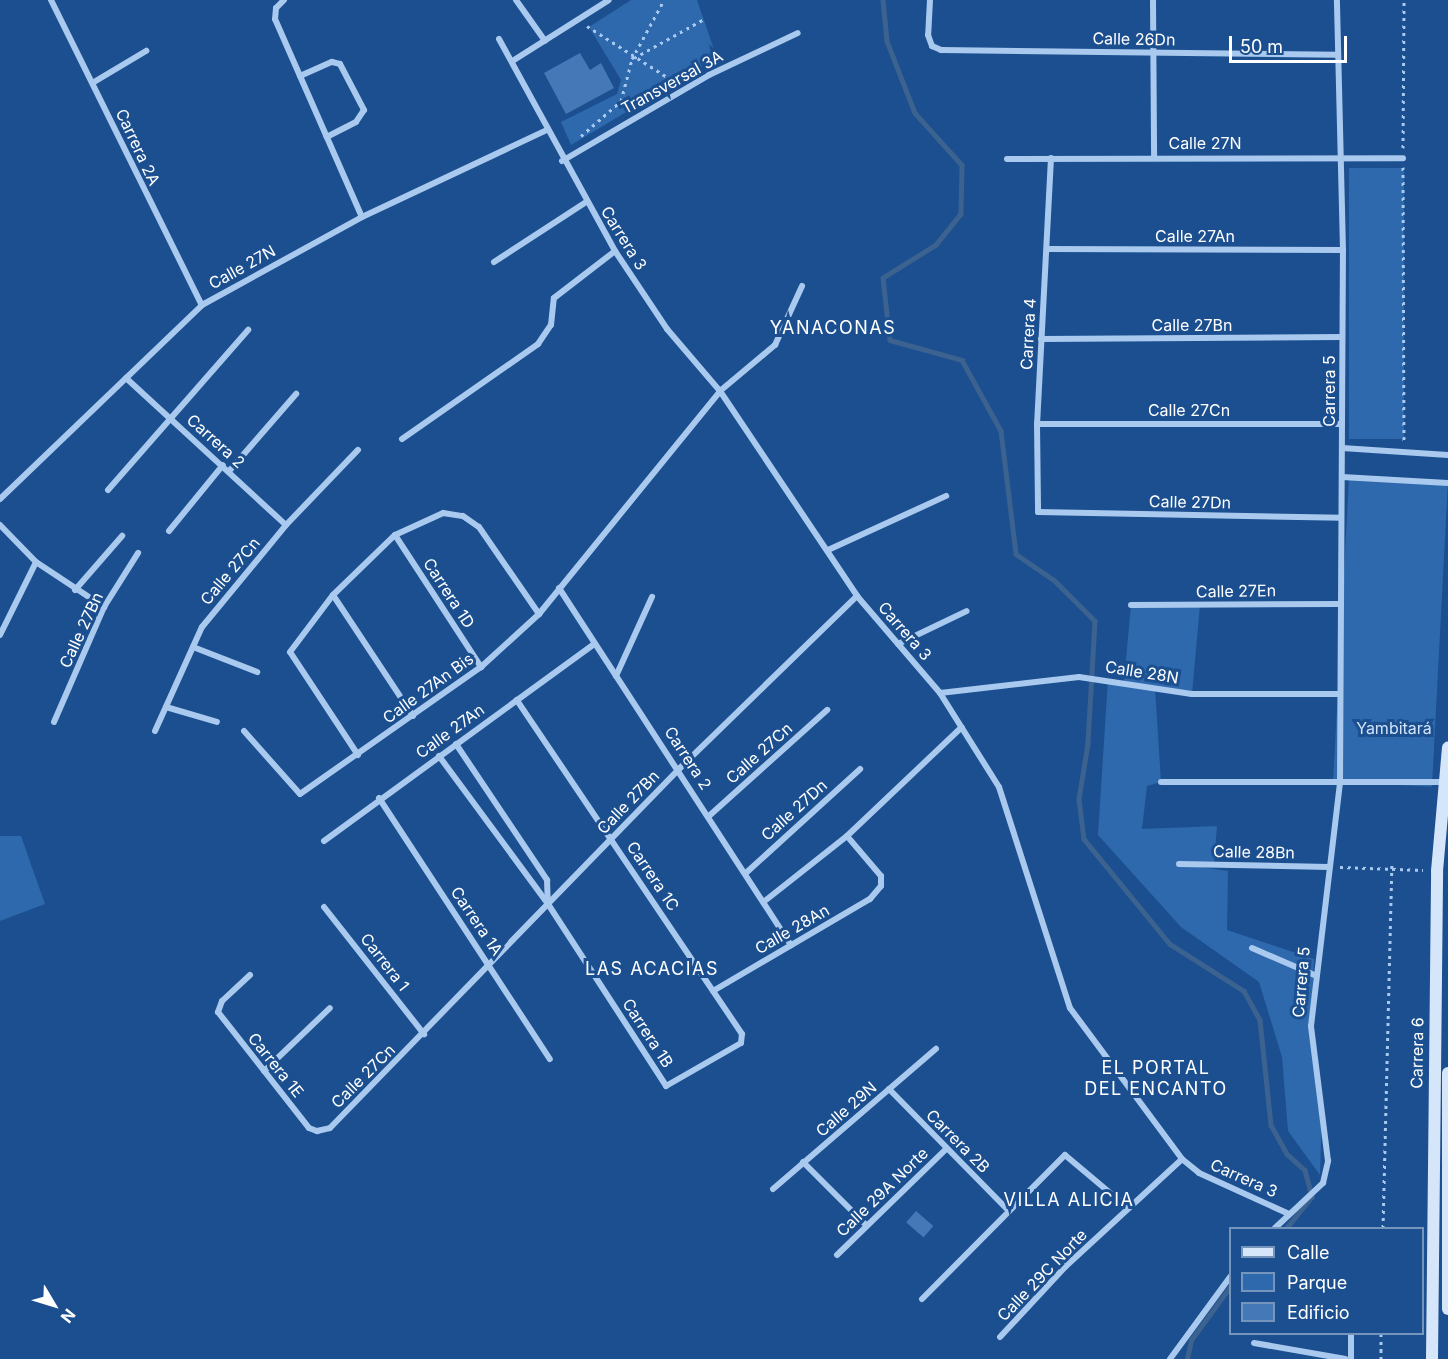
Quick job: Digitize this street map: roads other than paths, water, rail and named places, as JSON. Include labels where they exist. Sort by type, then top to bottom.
[{"type":"main road","name":"Carrera 6","points":[[1432,1359],[1442,872],[1448,747]]},
{"type":"main road","name":"Carrera 6","points":[[1448,1074],[1448,1309]]},
{"type":"street","name":"Carrera 2A","points":[[51,0],[94,82],[121,149],[202,305]]},
{"type":"street","points":[[284,0],[276,8],[275,20],[362,217]]},
{"type":"street","points":[[516,0],[544,41]]},
{"type":"street","points":[[514,60],[609,0]]},
{"type":"street","name":"Calle 26Dn","points":[[930,0],[932,46],[941,50],[1338,55]]},
{"type":"street","points":[[1153,0],[1154,157]]},
{"type":"street","name":"Carrera 5","points":[[1292,1212],[1323,1183],[1328,1161],[1312,1059],[1314,975],[1340,782],[1343,250],[1338,157],[1337,0]]},
{"type":"street","name":"Transversal 3A","points":[[562,161],[685,88],[798,33]]},
{"type":"street","name":"Carrera 3","points":[[499,39],[514,60],[562,161],[615,251],[668,328],[720,392],[857,596],[940,693],[999,787],[1071,1008],[1182,1159],[1199,1173],[1292,1212]]},
{"type":"street","points":[[94,82],[146,51]]},
{"type":"street","points":[[300,76],[332,62],[340,64],[364,110],[356,122],[327,137]]},
{"type":"street","name":"Calle 27N","points":[[0,499],[202,305],[362,217],[547,130]]},
{"type":"street","name":"Carrera 4","points":[[1038,512],[1037,424],[1051,158]]},
{"type":"street","name":"Calle 27N","points":[[1007,159],[1403,158]]},
{"type":"street","points":[[494,262],[586,202]]},
{"type":"street","name":"Calle 27An","points":[[1047,249],[1343,250]]},
{"type":"street","points":[[402,439],[538,344],[551,325],[554,298],[615,251]]},
{"type":"street","points":[[559,588],[720,392],[775,345],[802,286]]},
{"type":"street","points":[[108,490],[248,330]]},
{"type":"street","name":"Calle 27Bn","points":[[1041,339],[1342,337]]},
{"type":"street","name":"Carrera 2","points":[[126,378],[230,470],[286,525]]},
{"type":"street","points":[[230,470],[296,394]]},
{"type":"street","name":"Calle 27Cn","points":[[1037,424],[1342,424]]},
{"type":"street","points":[[1342,448],[1448,455]]},
{"type":"street","name":"Calle 27Cn","points":[[155,731],[202,627],[286,525],[358,450]]},
{"type":"street","points":[[169,531],[224,465]]},
{"type":"street","points":[[1342,477],[1448,483]]},
{"type":"street","points":[[828,550],[946,496]]},
{"type":"street","name":"Calle 27Dn","points":[[1038,512],[1341,518]]},
{"type":"street","points":[[358,755],[290,652],[333,595],[395,535],[443,513],[463,516],[479,527],[539,614]]},
{"type":"street","points":[[0,525],[36,562],[75,591],[104,607]]},
{"type":"street","name":"Carrera 1D","points":[[395,535],[481,667]]},
{"type":"street","points":[[75,591],[122,536]]},
{"type":"street","name":"Calle 27Bn","points":[[54,722],[104,607],[138,553]]},
{"type":"street","points":[[0,635],[36,562]]},
{"type":"street","name":"Carrera 2","points":[[559,588],[594,645],[680,768],[709,816],[766,900],[791,945]]},
{"type":"street","name":"Calle 27An Bis","points":[[244,731],[300,794],[481,667],[539,614],[559,588]]},
{"type":"street","points":[[333,595],[413,716]]},
{"type":"street","name":"Calle 27Bn","points":[[424,1034],[680,768],[857,596]]},
{"type":"street","points":[[616,676],[652,597]]},
{"type":"street","name":"Calle 27En","points":[[1131,605],[1341,603]]},
{"type":"street","points":[[898,644],[967,611]]},
{"type":"street","name":"Calle 27An","points":[[324,841],[379,798],[594,645]]},
{"type":"street","points":[[193,647],[257,672]]},
{"type":"street","name":"Calle 28N","points":[[940,693],[1079,676],[1192,694],[1340,694]]},
{"type":"street","name":"Carrera 1C","points":[[517,700],[612,838],[743,1038]]},
{"type":"street","points":[[166,707],[217,722]]},
{"type":"street","name":"Calle 27Cn","points":[[709,816],[827,710]]},
{"type":"street","points":[[766,900],[847,836],[962,727]]},
{"type":"street","name":"Carrera 1B","points":[[456,744],[547,880],[548,904]]},
{"type":"street","name":"Carrera 1B","points":[[439,756],[548,904],[666,1086],[743,1038]]},
{"type":"street","name":"Calle 27Dn","points":[[747,872],[860,769]]},
{"type":"street","points":[[1161,782],[1445,782]]},
{"type":"street","name":"Carrera 1A","points":[[379,798],[550,1059]]},
{"type":"street","name":"Calle 28An","points":[[713,991],[870,899],[880,886],[881,876],[847,836]]},
{"type":"street","name":"Calle 28Bn","points":[[1179,864],[1329,867]]},
{"type":"street","name":"Carrera 1","points":[[324,907],[424,1034]]},
{"type":"street","points":[[1252,948],[1314,975]]},
{"type":"street","name":"Carrera 1E","points":[[250,975],[222,1001],[218,1012],[264,1071],[317,1131]]},
{"type":"street","points":[[264,1071],[330,1008]]},
{"type":"street","name":"Calle 27Cn","points":[[317,1131],[330,1128],[424,1034]]},
{"type":"street","name":"Calle 29N","points":[[773,1189],[936,1049]]},
{"type":"street","name":"Carrera 2B","points":[[889,1089],[1008,1210]]},
{"type":"street","name":"Calle 29A Norte","points":[[837,1255],[946,1149]]},
{"type":"street","points":[[922,1299],[1065,1155],[1128,1208]]},
{"type":"street","name":"Calle 29C Norte","points":[[1000,1337],[1128,1208],[1182,1159]]},
{"type":"street","points":[[803,1162],[866,1225]]},
{"type":"street","points":[[1276,1227],[1292,1212]]},
{"type":"street","points":[[1170,1359],[1229,1278]]},
{"type":"street","points":[[1351,1335],[1351,1359]]},
{"type":"street","points":[[1254,1343],[1346,1359]]},
{"type":"waterway","points":[[883,0],[887,41],[915,113],[962,165],[961,214],[936,245],[883,278],[890,340],[962,360],[1001,431],[1016,554],[1054,580],[1095,621],[1088,744],[1079,799],[1084,839],[1170,944],[1244,991],[1260,1020],[1271,1125],[1287,1154],[1305,1170],[1312,1197],[1288,1227]]},
{"type":"waterway","points":[[1187,1359],[1191,1340],[1229,1288]]},
{"type":"district","name":"YANACONAS","points":[[833,328]]},
{"type":"district","name":"LAS ACACIAS","points":[[652,969]]},
{"type":"district","name":"EL PORTAL DEL ENCANTO","points":[[1156,1079]]},
{"type":"district","name":"VILLA ALICIA","points":[[1069,1200]]},
{"type":"park label","name":"Yambitará","points":[[1394,728]]}]
